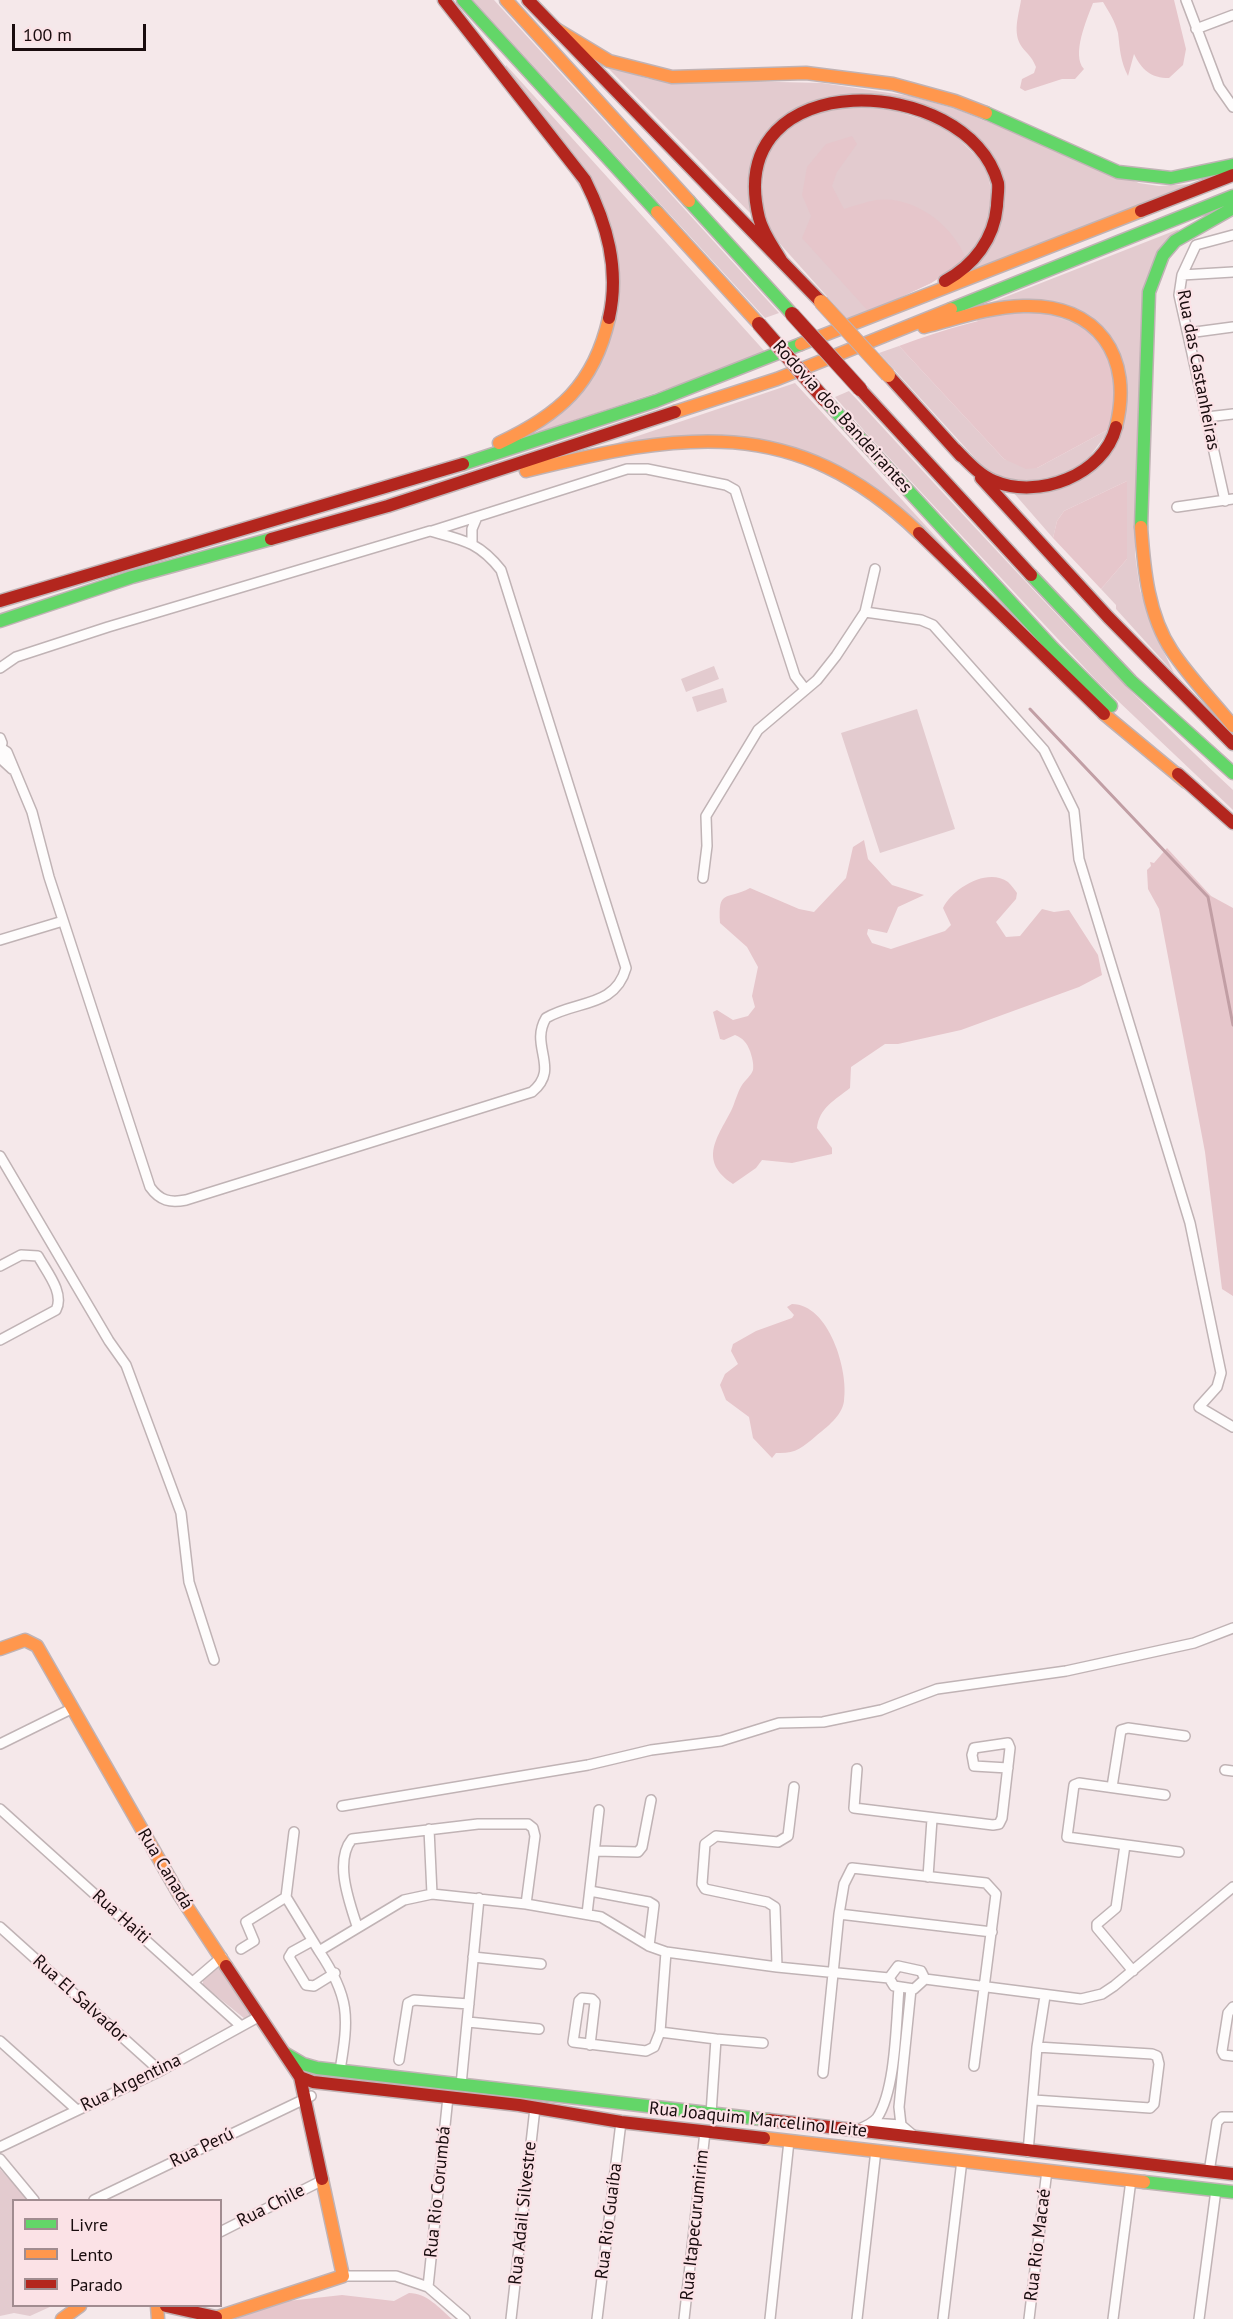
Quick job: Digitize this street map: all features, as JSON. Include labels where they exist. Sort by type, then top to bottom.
[{"type":"main road","points":[[421,478],[530,429],[561,406],[584,380],[601,349],[614,293],[612,244],[594,194],[530,106],[444,0]]},
{"type":"main road","name":"Rodovia dos Bandeirantes","points":[[463,0],[1053,648],[1186,782],[1233,823]]},
{"type":"main road","name":"Rodovia dos Bandeirantes","points":[[506,0],[1077,626],[1131,681],[1233,773]]},
{"type":"main road","points":[[528,0],[821,302],[1108,617],[1233,744]]},
{"type":"main road","points":[[556,29],[609,61],[630,69],[672,77],[806,74],[893,84],[955,101],[999,118],[1095,164],[1118,172],[1171,178],[1233,165]]},
{"type":"main road","points":[[782,262],[759,221],[754,188],[764,148],[784,122],[819,104],[854,100],[912,110],[958,127],[976,143],[994,174],[998,192],[998,212],[992,232],[983,250],[970,265],[950,279],[860,324]]},
{"type":"main road","points":[[4,599],[421,478],[656,401],[860,324],[1233,175]]},
{"type":"main road","points":[[388,506],[777,379],[871,339],[1233,196]]},
{"type":"main road","points":[[1233,208],[1174,241],[1163,255],[1149,292],[1141,528],[1148,595],[1171,650],[1233,726]]},
{"type":"main road","points":[[871,339],[1018,306],[1034,306],[1072,314],[1097,331],[1108,344],[1117,361],[1125,398],[1114,436],[1101,456],[1085,469],[1066,480],[1046,486],[1014,487],[987,478],[955,449]]},
{"type":"main road","points":[[2,620],[132,577],[388,506],[613,450],[693,438],[737,441],[771,447],[803,457],[844,475],[899,514],[1109,719],[1186,782]]},
{"type":"main road","name":"Rua Canadá","points":[[0,1649],[17,1641],[32,1642],[37,1646],[180,1896],[222,1956],[300,2077],[343,2276]]},
{"type":"main road","name":"Rua Joaquim Marcelino Leite","points":[[286,2054],[303,2064],[340,2070],[647,2108],[1233,2174]]},
{"type":"main road","name":"Rua Joaquim Marcelino Leite","points":[[300,2077],[329,2084],[535,2108],[644,2125],[1233,2192]]},
{"type":"main road","points":[[307,2101],[329,2084]]},
{"type":"main road","points":[[644,2125],[648,2118],[647,2108]]},
{"type":"main road","points":[[681,2129],[678,2120],[682,2112]]},
{"type":"main road","points":[[789,2141],[789,2135],[795,2132],[838,2137],[855,2131]]},
{"type":"main road","points":[[895,2152],[914,2149],[966,2156],[973,2151],[973,2145]]},
{"type":"main road","points":[[1170,2184],[1173,2176],[1172,2167]]},
{"type":"main road","points":[[1194,2187],[1188,2179],[1190,2174],[1203,2171]]},
{"type":"main road","points":[[170,2307],[214,2318],[343,2276]]},
{"type":"main road","points":[[62,2319],[79,2307]]},
{"type":"street","points":[[1186,0],[1219,87],[1233,107]]},
{"type":"street","points":[[1196,29],[1233,15]]},
{"type":"street","points":[[1233,235],[1196,245],[1182,275],[1233,272]]},
{"type":"street","name":"Rua das Castanheiras","points":[[1182,275],[1179,295],[1229,500]]},
{"type":"street","points":[[1188,333],[1233,327]]},
{"type":"street","points":[[1207,417],[1233,414]]},
{"type":"street","points":[[0,668],[16,657],[108,627],[477,517],[627,469],[647,469],[726,485],[735,490],[795,676],[806,689]]},
{"type":"street","points":[[1177,507],[1229,500]]},
{"type":"street","points":[[472,542],[472,529],[477,517]]},
{"type":"street","points":[[0,749],[7,752],[32,812],[63,921],[150,1187],[159,1198],[168,1202],[186,1200],[526,1095],[538,1087],[547,1068],[539,1042],[546,1018],[605,997],[621,984],[626,968],[501,570],[483,549],[472,542],[430,531]]},
{"type":"street","points":[[703,878],[707,846],[706,816],[758,730],[817,680],[836,656],[865,612],[875,569]]},
{"type":"street","points":[[865,612],[921,620],[933,625],[1044,750],[1067,794],[1077,827],[1079,859],[1190,1223],[1221,1373],[1217,1387],[1199,1407],[1233,1427]]},
{"type":"street","points":[[0,940],[63,921]]},
{"type":"street","points":[[0,1156],[109,1341],[126,1365],[181,1514],[189,1582],[214,1660]]},
{"type":"street","points":[[0,1266],[21,1255],[38,1256],[59,1295],[60,1303],[56,1310],[0,1340]]},
{"type":"street","points":[[342,1806],[588,1765],[651,1750],[721,1741],[779,1724],[823,1722],[881,1710],[937,1689],[1066,1671],[1194,1643],[1233,1628]]},
{"type":"street","points":[[0,1744],[71,1709]]},
{"type":"street","points":[[1112,1787],[1121,1730],[1128,1728],[1185,1736]]},
{"type":"street","points":[[857,1769],[854,1808],[932,1819],[999,1824],[1002,1818],[1008,1768]]},
{"type":"street","points":[[1165,1795],[1080,1783],[1074,1785],[1067,1837],[1179,1852]]},
{"type":"street","points":[[777,1967],[775,1907],[767,1902],[705,1889],[702,1884],[705,1844],[716,1836],[778,1842],[785,1840],[788,1836],[794,1787]]},
{"type":"street","points":[[595,1851],[638,1852],[642,1846],[651,1800]]},
{"type":"street","name":"Rua Haiti","points":[[0,1809],[242,2026]]},
{"type":"street","points":[[587,1914],[599,1810]]},
{"type":"street","points":[[928,1877],[932,1819]]},
{"type":"street","points":[[357,1926],[348,1897],[344,1853],[352,1839],[478,1824],[528,1824],[533,1828],[534,1836],[526,1904]]},
{"type":"street","points":[[429,1829],[432,1894]]},
{"type":"street","points":[[294,1832],[286,1897],[312,1941],[335,1973],[346,2004],[347,2016],[340,2070]]},
{"type":"street","points":[[1125,1845],[1116,1908],[1097,1924],[1097,1928],[1133,1971]]},
{"type":"street","points":[[823,2073],[839,1914],[844,1884],[852,1868],[986,1883],[996,1894],[974,2066]]},
{"type":"street","points":[[925,1979],[1080,1999],[1102,1994],[1233,1887]]},
{"type":"street","points":[[590,1891],[649,1902],[654,1905],[649,1946]]},
{"type":"street","points":[[319,1951],[357,1926],[404,1900],[432,1894],[526,1904],[587,1914],[615,1923],[649,1946],[666,1952],[777,1967],[889,1978]]},
{"type":"street","points":[[1217,1901],[1233,1896]]},
{"type":"street","points":[[241,1949],[254,1941],[246,1922],[286,1897]]},
{"type":"street","points":[[461,2085],[479,1898]]},
{"type":"street","points":[[839,1914],[992,1932]]},
{"type":"street","name":"Rua El Salvador","points":[[0,1927],[160,2071]]},
{"type":"street","points":[[312,1941],[292,1952],[289,1957],[306,1985],[314,1986],[335,1973]]},
{"type":"street","points":[[590,2045],[594,2002],[592,1999],[582,1998],[579,2001],[573,2042],[590,2045],[646,2051],[654,2047],[660,2032],[666,1952]]},
{"type":"street","points":[[194,1982],[222,1956]]},
{"type":"street","points":[[473,1957],[541,1964]]},
{"type":"street","points":[[889,1978],[898,1966],[916,1968],[924,1974],[925,1979]]},
{"type":"street","points":[[889,1978],[894,1986],[911,1989],[921,1985],[925,1979]]},
{"type":"street","points":[[855,2131],[872,2123],[878,2116],[890,2082],[899,1988]]},
{"type":"street","points":[[901,2125],[899,2107],[911,1989]]},
{"type":"street","points":[[1028,2152],[1037,2047],[1045,1996]]},
{"type":"street","points":[[399,2060],[408,2003],[414,2000],[469,2004]]},
{"type":"street","points":[[1233,2007],[1228,2013],[1222,2051],[1224,2055],[1233,2056]]},
{"type":"street","name":"Rua Argentina","points":[[0,2147],[160,2071],[260,2016]]},
{"type":"street","points":[[468,2022],[539,2029]]},
{"type":"street","points":[[660,2032],[763,2043]]},
{"type":"street","points":[[711,2114],[716,2039]]},
{"type":"street","points":[[0,2041],[77,2110]]},
{"type":"street","points":[[1034,2100],[1150,2108],[1154,2104],[1159,2064],[1156,2056],[1152,2054],[1037,2047]]},
{"type":"street","name":"Rua Rio Corumbá","points":[[428,2288],[448,2097]]},
{"type":"street","name":"Rua Perú","points":[[96,2199],[307,2101]]},
{"type":"street","name":"Rua Adail Silvestre","points":[[512,2319],[535,2108]]},
{"type":"street","points":[[1203,2171],[1217,2121],[1222,2116],[1233,2117]]},
{"type":"street","name":"Rua Rio Guaíba","points":[[597,2319],[621,2122]]},
{"type":"street","points":[[872,2123],[901,2125],[918,2139]]},
{"type":"street","name":"Rua Itapecurumirim","points":[[684,2319],[705,2132]]},
{"type":"street","points":[[770,2319],[789,2141]]},
{"type":"street","points":[[856,2319],[876,2150]]},
{"type":"street","points":[[0,2159],[33,2199]]},
{"type":"street","points":[[943,2319],[962,2160]]},
{"type":"street","name":"Rua Rio Macaé","points":[[1029,2319],[1047,2170]]},
{"type":"street","points":[[1117,2318],[1131,2180]]},
{"type":"street","name":"Rua Chile","points":[[222,2231],[321,2181]]},
{"type":"street","points":[[1199,2319],[1216,2190]]},
{"type":"street","points":[[343,2276],[396,2276],[428,2288],[465,2319]]},
{"type":"shaded area","points":[[473,0],[494,0],[779,313],[765,318]]},
{"type":"shaded area","points":[[1021,0],[1174,0],[1186,49],[1183,65],[1169,78],[1152,75],[1144,69],[1134,54],[1128,76],[1122,60],[1114,21],[1103,2],[1093,3],[1080,46],[1080,63],[1084,69],[1075,79],[1062,79],[1025,91],[1020,88],[1022,79],[1034,73],[1036,67],[1018,39],[1017,22]]},
{"type":"shaded area","points":[[506,65],[768,355],[536,433],[590,378],[616,244],[505,70]]},
{"type":"shaded area","points":[[606,66],[649,79],[822,83],[910,96],[956,109],[1139,183],[1159,186],[1192,184],[960,279],[999,230],[982,142],[869,97],[772,127],[752,215]]},
{"type":"shaded area","points":[[835,105],[892,110],[947,127],[986,166],[994,204],[978,249],[931,283],[849,321],[773,236],[762,209],[764,158],[790,123]]},
{"type":"shaded area","points":[[852,136],[857,144],[837,172],[832,186],[844,209],[876,200],[905,202],[919,208],[943,225],[961,248],[967,261],[931,283],[869,312],[802,238],[811,216],[802,195],[807,167],[826,144]]},
{"type":"shaded area","points":[[1179,229],[1155,262],[1135,554],[1140,590],[1158,640],[1174,673],[1101,589],[1127,559],[1127,481],[1064,511],[1057,521],[1053,538],[1012,491],[1033,493],[1118,441],[967,312]]},
{"type":"shaded area","points":[[1038,311],[1081,326],[1107,352],[1117,384],[1111,428],[1037,468],[1026,469],[1004,459],[899,346],[968,324]]},
{"type":"shaded area","points":[[899,346],[1004,459],[1037,468],[1111,428],[1084,464],[1057,478],[1011,482],[984,468],[879,353]]},
{"type":"shaded area","points":[[795,383],[958,561],[923,529],[793,449],[614,444]]},
{"type":"shaded area","points":[[849,391],[1085,644],[1233,790],[1233,810],[1097,681],[867,434],[835,397]]},
{"type":"shaded area","points":[[1127,481],[1127,559],[1101,589],[1053,538],[1057,521],[1064,511]]},
{"type":"shaded area","points":[[714,666],[719,679],[686,692],[681,679]]},
{"type":"shaded area","points":[[723,688],[727,702],[697,712],[692,697]]},
{"type":"shaded area","points":[[917,709],[955,829],[880,853],[841,733]]},
{"type":"shaded area","points":[[864,840],[868,859],[892,885],[924,895],[898,907],[887,933],[868,929],[867,934],[872,943],[891,949],[945,931],[951,925],[943,908],[954,894],[971,882],[990,877],[1000,878],[1008,882],[1017,893],[1016,899],[996,922],[1006,937],[1020,936],[1042,909],[1054,912],[1069,910],[1098,955],[1102,975],[1079,987],[961,1030],[898,1044],[885,1044],[851,1067],[850,1088],[824,1110],[818,1121],[817,1128],[832,1148],[832,1154],[792,1163],[762,1160],[756,1168],[733,1184],[716,1167],[713,1158],[714,1149],[740,1088],[752,1072],[753,1063],[749,1048],[740,1038],[735,1035],[724,1040],[720,1039],[713,1012],[717,1010],[733,1020],[748,1016],[755,1007],[752,996],[758,967],[747,947],[720,923],[720,905],[725,897],[750,888],[799,909],[814,912],[846,878],[853,847]]},
{"type":"shaded area","points":[[1167,848],[1211,896],[1233,908],[1233,1296],[1222,1289],[1205,1152],[1159,909],[1148,889],[1147,870],[1151,866],[1150,862],[1154,863]]},
{"type":"shaded area","points":[[792,1304],[805,1307],[816,1315],[834,1341],[843,1373],[844,1401],[833,1421],[807,1444],[793,1451],[776,1453],[772,1458],[753,1438],[749,1417],[726,1400],[720,1385],[725,1374],[738,1364],[731,1351],[733,1344],[756,1331],[792,1318],[794,1315],[787,1307]]},
{"type":"shaded area","points":[[218,1964],[254,2016],[245,2019],[203,1985],[203,1978]]},
{"type":"shaded area","points":[[0,2169],[27,2199],[12,2199],[12,2307],[50,2307],[30,2316],[14,2313],[0,2316]]},
{"type":"shaded area","points":[[409,2293],[427,2298],[452,2319],[236,2319],[270,2303],[342,2295],[394,2301]]},
{"type":"waterway","points":[[1030,709],[1208,897],[1233,1025]]},
{"type":"traffic: fast","points":[[463,0],[657,212]]},
{"type":"traffic: fast","points":[[986,113],[1118,172],[1171,178],[1233,165]]},
{"type":"traffic: fast","points":[[951,309],[1233,196]]},
{"type":"traffic: fast","points":[[689,201],[792,314]]},
{"type":"traffic: fast","points":[[1141,527],[1149,292],[1163,255],[1175,241],[1233,208]]},
{"type":"traffic: fast","points":[[463,464],[656,401],[801,344]]},
{"type":"traffic: fast","points":[[825,400],[1053,648],[1111,706]]},
{"type":"traffic: fast","points":[[0,621],[132,577],[271,539]]},
{"type":"traffic: fast","points":[[1031,575],[1131,681],[1233,773]]},
{"type":"traffic: fast","points":[[286,2054],[303,2064],[317,2068],[769,2120]]},
{"type":"traffic: fast","points":[[1144,2182],[1233,2192]]},
{"type":"traffic: slow","points":[[506,0],[689,201]]},
{"type":"traffic: slow","points":[[556,29],[609,61],[672,77],[806,73],[893,84],[955,101],[986,113]]},
{"type":"traffic: slow","points":[[801,344],[1141,211]]},
{"type":"traffic: slow","points":[[657,212],[759,324]]},
{"type":"traffic: slow","points":[[821,302],[888,375]]},
{"type":"traffic: slow","points":[[924,327],[1010,307],[1049,307],[1072,314],[1090,325],[1104,339],[1114,357],[1120,378],[1120,402],[1116,427]]},
{"type":"traffic: slow","points":[[675,412],[777,379],[951,309]]},
{"type":"traffic: slow","points":[[499,443],[539,421],[571,395],[594,362],[609,318]]},
{"type":"traffic: slow","points":[[526,471],[635,448],[685,442],[733,442],[780,450],[827,467],[873,494],[919,533]]},
{"type":"traffic: slow","points":[[1141,527],[1149,591],[1157,622],[1172,651],[1233,726]]},
{"type":"traffic: slow","points":[[1104,714],[1186,782]]},
{"type":"traffic: slow","points":[[0,1649],[25,1640],[37,1646],[180,1896],[226,1966]]},
{"type":"traffic: slow","points":[[764,2138],[1144,2182]]},
{"type":"traffic: slow","points":[[212,2319],[343,2276],[322,2179]]},
{"type":"traffic: slow","points":[[62,2319],[79,2307]]},
{"type":"traffic: slow","points":[[157,2307],[158,2319]]},
{"type":"traffic: jam","points":[[444,0],[585,180],[600,213],[612,264],[613,282],[609,318]]},
{"type":"traffic: jam","points":[[528,0],[821,302]]},
{"type":"traffic: jam","points":[[782,262],[759,218],[757,167],[776,131],[810,109],[853,101],[899,105],[943,120],[978,147],[998,183],[995,218],[987,240],[965,267],[945,281]]},
{"type":"traffic: jam","points":[[1141,211],[1233,175]]},
{"type":"traffic: jam","points":[[792,314],[860,389]]},
{"type":"traffic: jam","points":[[759,324],[825,400]]},
{"type":"traffic: jam","points":[[888,375],[961,456]]},
{"type":"traffic: jam","points":[[860,389],[1031,575]]},
{"type":"traffic: jam","points":[[271,539],[388,506],[675,412]]},
{"type":"traffic: jam","points":[[955,449],[978,471],[994,481],[1011,486],[1049,485],[1084,470],[1098,458],[1109,444],[1116,427]]},
{"type":"traffic: jam","points":[[0,601],[463,464]]},
{"type":"traffic: jam","points":[[981,478],[1108,617],[1233,744]]},
{"type":"traffic: jam","points":[[919,533],[1104,714]]},
{"type":"traffic: jam","points":[[1178,774],[1233,823]]},
{"type":"traffic: jam","points":[[226,1966],[300,2077],[322,2179]]},
{"type":"traffic: jam","points":[[300,2077],[313,2082],[519,2105],[621,2122],[764,2138]]},
{"type":"traffic: jam","points":[[769,2120],[1233,2174]]},
{"type":"traffic: jam","points":[[171,2307],[216,2317]]}]
